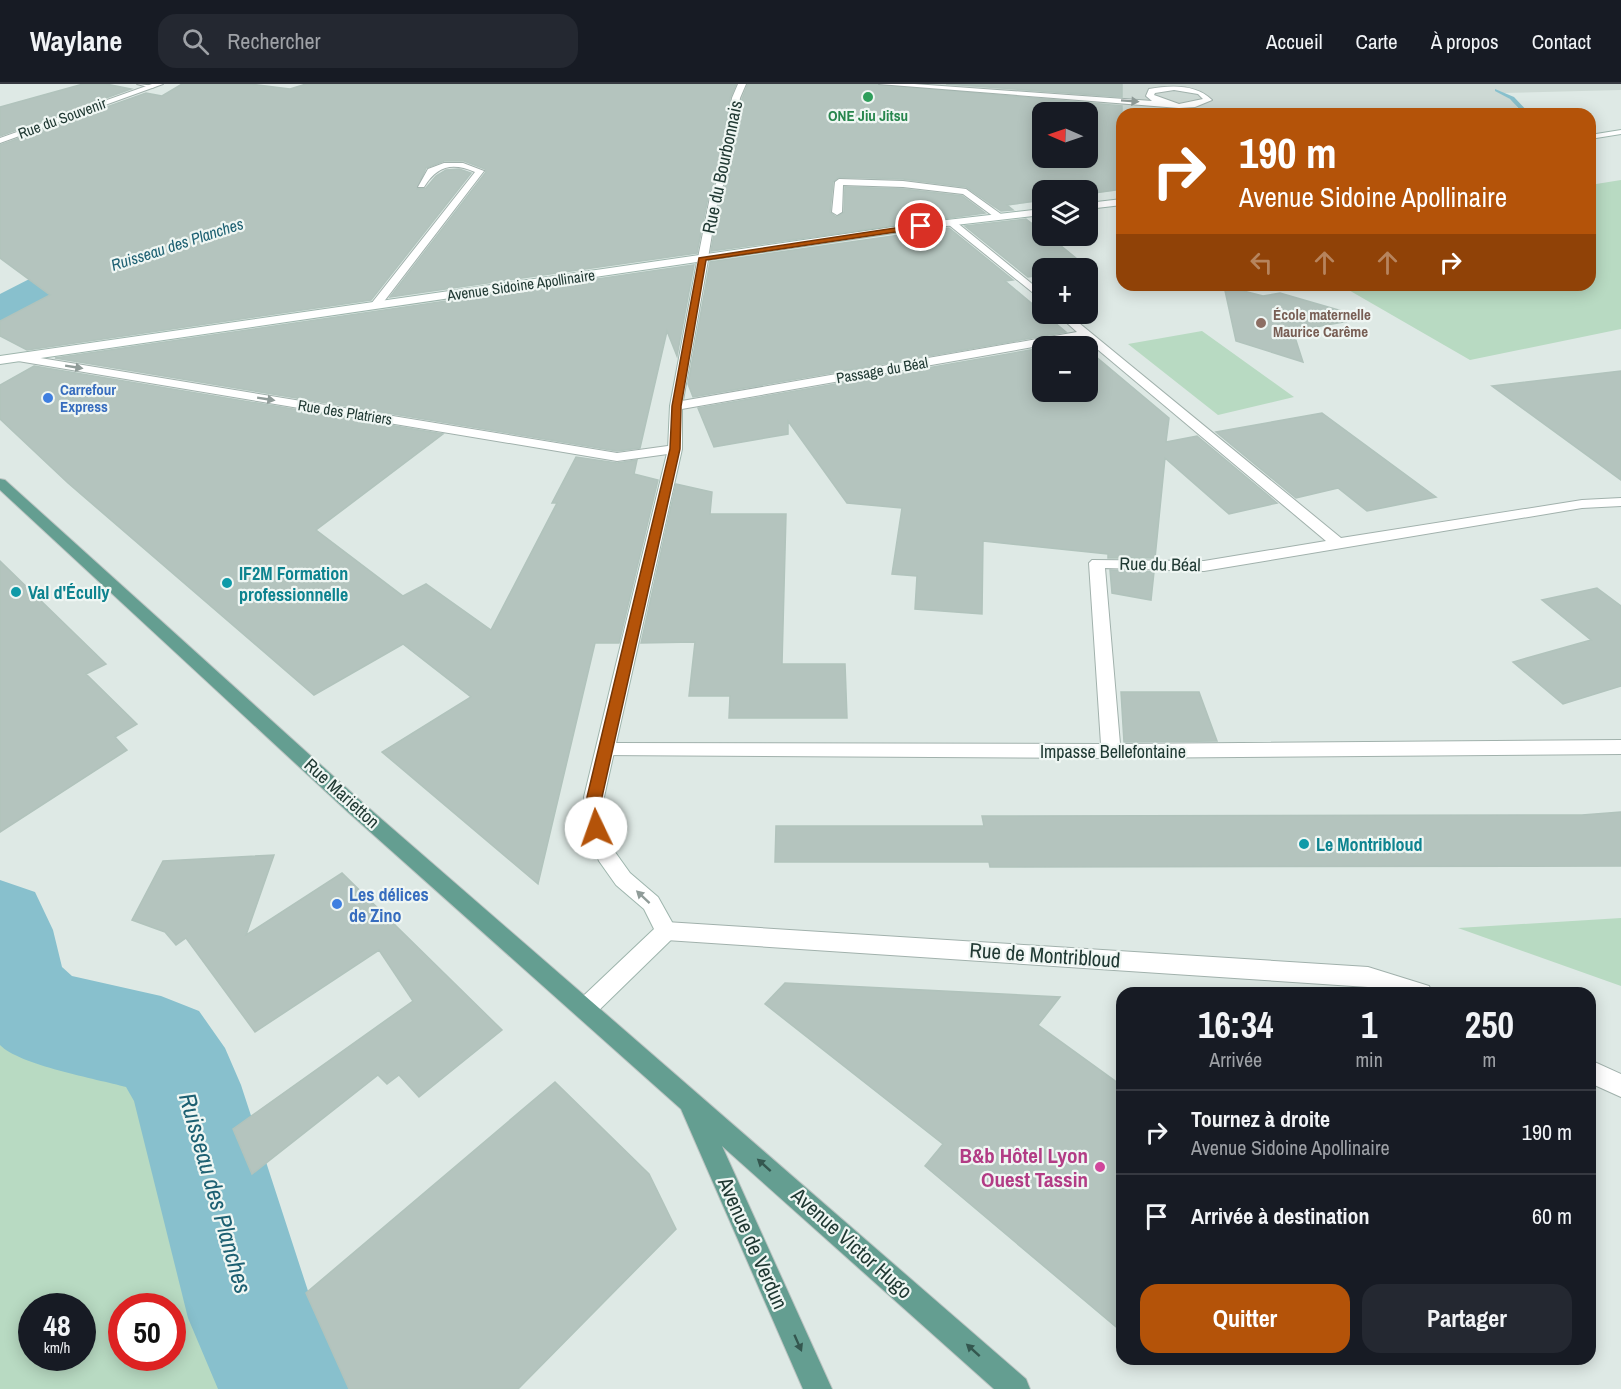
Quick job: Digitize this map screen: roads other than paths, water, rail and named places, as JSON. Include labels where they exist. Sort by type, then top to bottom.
[{"type":"main road","name":"Rue Marietton","points":[[0,483],[356,808],[688,1098]]},
{"type":"main road","name":"Avenue de Verdun","points":[[688,1098],[818,1389]]},
{"type":"main road","name":"Avenue Victor Hugo","points":[[688,1098],[1016,1389]]},
{"type":"street","points":[[141,84],[156,85]]},
{"type":"street","name":"Rue du Bourbonnais","points":[[666,931],[651,903],[623,879],[606,855],[596,828],[594,797],[675,449],[676,406],[715,192],[723,179],[736,98],[742,84]]},
{"type":"street","points":[[884,84],[1095,95],[1166,104],[1199,104],[1208,100],[1192,90],[1165,88],[1149,94],[1095,95]]},
{"type":"street","points":[[990,84],[1030,91]]},
{"type":"street","name":"Rue du Souvenir","points":[[0,141],[156,85]]},
{"type":"street","points":[[1149,94],[1152,99],[1166,104]]},
{"type":"street","points":[[1199,104],[1204,108]]},
{"type":"street","points":[[1596,136],[1621,132]]},
{"type":"street","points":[[375,306],[480,171],[470,166],[449,165],[432,169],[421,185]]},
{"type":"street","points":[[837,212],[839,182],[903,184],[966,192],[1000,217]]},
{"type":"street","points":[[1098,205],[1116,203]]},
{"type":"street","name":"Avenue Sidoine Apollinaire","points":[[0,360],[703,258],[1032,213]]},
{"type":"street","points":[[952,223],[1032,289]]},
{"type":"street","points":[[1074,324],[1338,543]]},
{"type":"street","name":"Passage du Béal","points":[[676,406],[1087,334]]},
{"type":"street","name":"Rue des Platriers","points":[[16,358],[617,457],[675,449]]},
{"type":"street","name":"Rue du Béal","points":[[1111,751],[1097,563],[1204,566],[1582,504],[1621,502]]},
{"type":"street","name":"Impasse Bellefontaine","points":[[605,750],[1111,751],[1621,747]]},
{"type":"street","points":[[586,1008],[666,931]]},
{"type":"street","name":"Rue de Montribloud","points":[[666,931],[1368,977],[1401,987]]},
{"type":"street","points":[[1596,1074],[1621,1086]]},
{"type":"waterway","points":[[1497,90],[1512,98],[1521,108]]},
{"type":"waterway","name":"Ruisseau des Planches","points":[[0,314],[64,280],[152,251]]},
{"type":"waterway","name":"Ruisseau des Planches","points":[[0,921],[4,930],[16,991],[43,1017],[161,1046],[186,1085],[252,1318],[286,1389]]},
{"type":"place","name":"ONE Jiu Jitsu","points":[[868,97]]},
{"type":"place","name":"École maternelle Maurice Carême","points":[[1261,323]]},
{"type":"place","name":"Carrefour Express","points":[[48,398]]},
{"type":"place","name":"IF2M Formation professionnelle","points":[[227,583]]},
{"type":"place","name":"Val d'Écully","points":[[16,592]]},
{"type":"place","name":"Le Montribloud","points":[[1304,844]]},
{"type":"place","name":"Les délices de Zino","points":[[337,904]]},
{"type":"place","name":"B&b Hôtel Lyon Ouest Tassin","points":[[1100,1167]]}]
